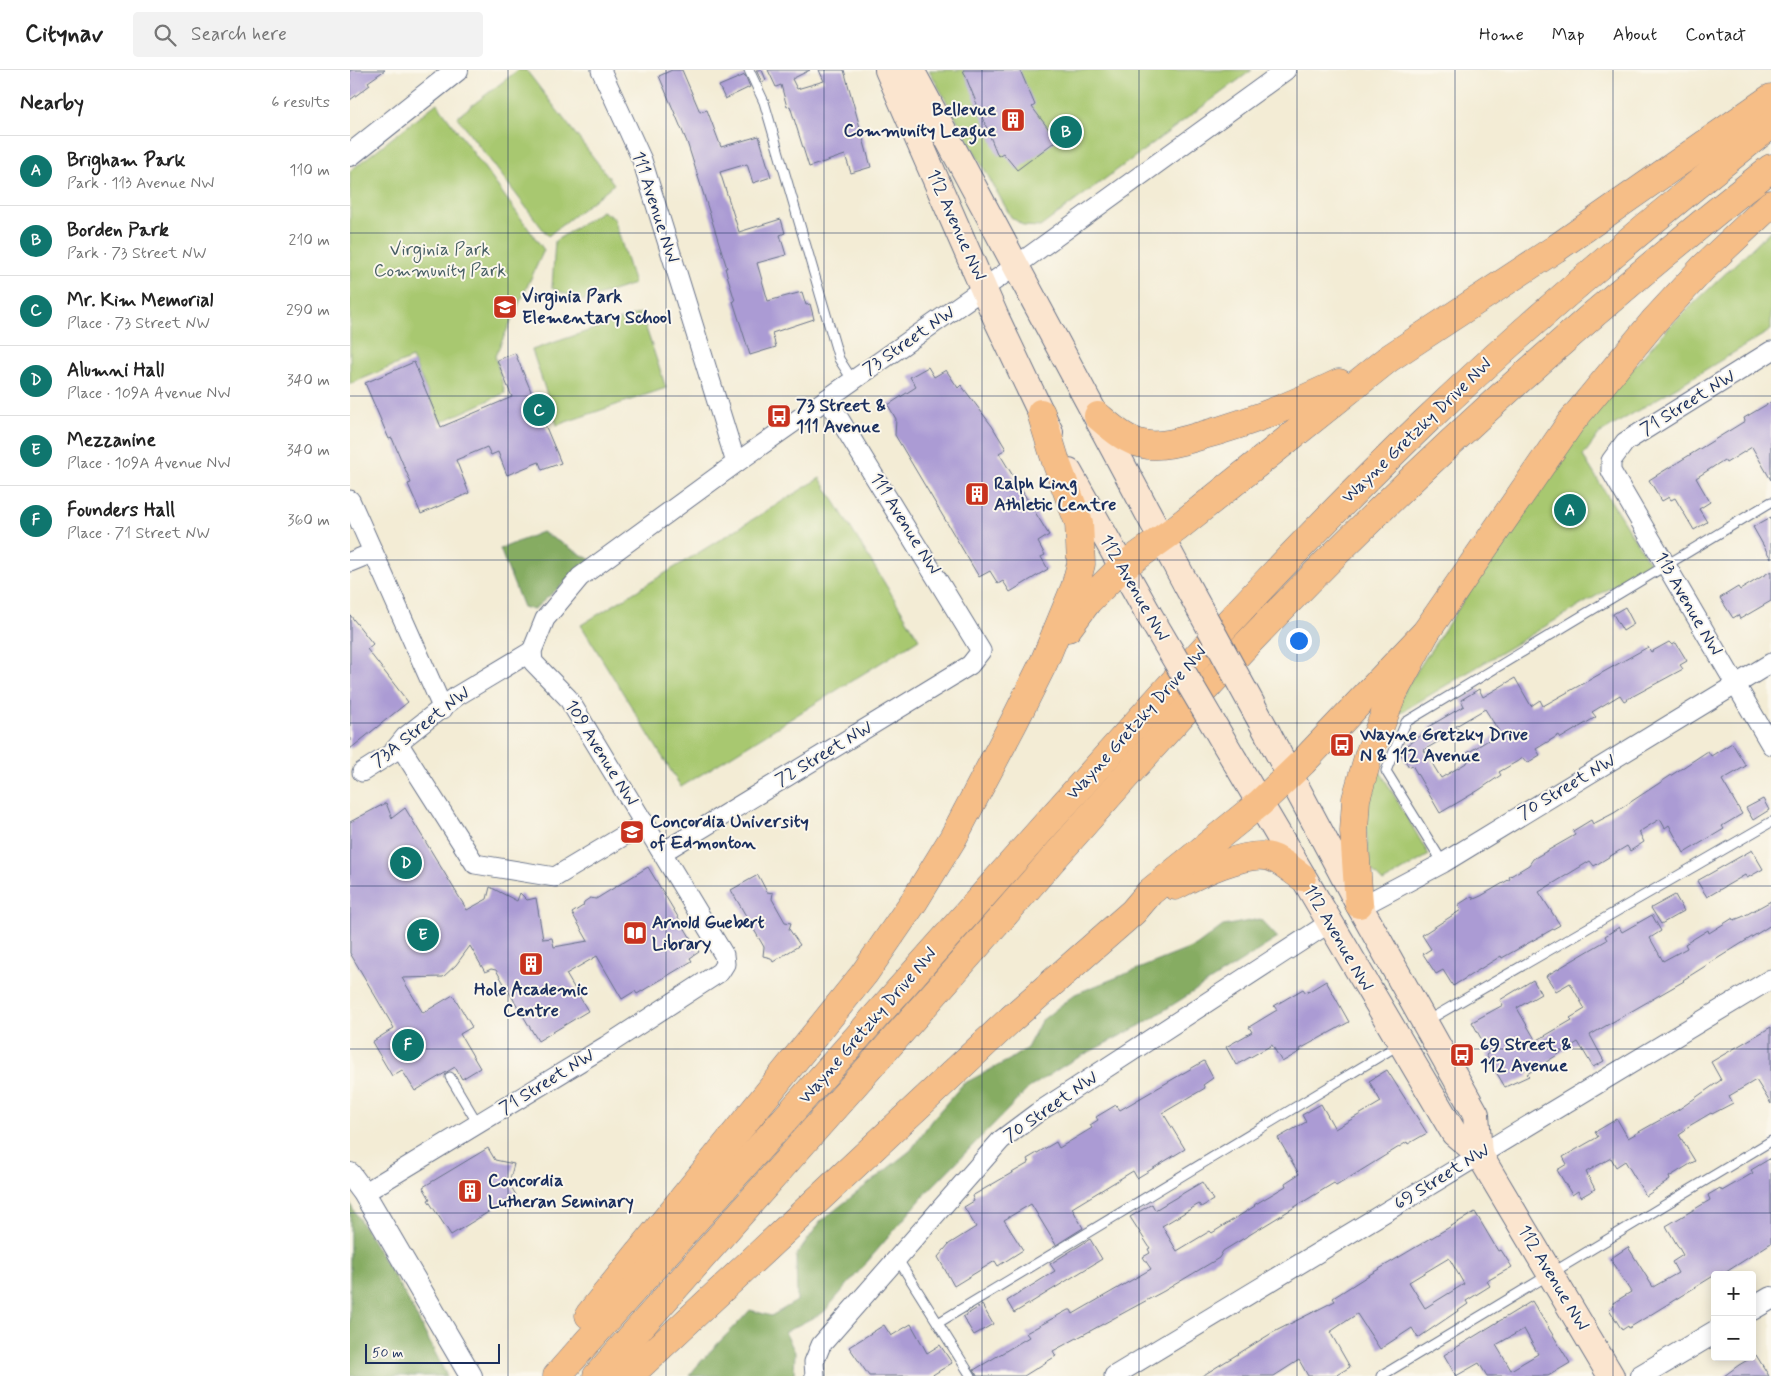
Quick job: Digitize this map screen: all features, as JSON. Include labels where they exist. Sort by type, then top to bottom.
[{"type":"main road","name":"112 Avenue NW","points":[[888,70],[1041,413],[1122,568],[1400,1044],[1454,1133],[1479,1154],[1611,1376]]},
{"type":"main road","name":"112 Avenue NW","points":[[911,70],[1098,416],[1161,539],[1290,774],[1359,906],[1476,1114],[1479,1154]]},
{"type":"main road","points":[[1044,662],[1088,601],[1122,568],[1388,359],[1578,233],[1771,98]]},
{"type":"main road","name":"Wayne Gretzky Drive NW","points":[[557,1376],[1131,728],[1250,598],[1422,425],[1519,334],[1672,204],[1771,125]]},
{"type":"main road","name":"Wayne Gretzky Drive NW","points":[[597,1376],[1153,746],[1273,617],[1408,484],[1542,360],[1623,289],[1771,168]]},
{"type":"main road","points":[[1359,906],[1354,831],[1356,799],[1369,754],[1392,696],[1426,632],[1571,422],[1655,320],[1703,268],[1771,204]]},
{"type":"main road","points":[[1098,416],[1132,440],[1144,445],[1172,443],[1234,427],[1287,408],[1388,359]]},
{"type":"main road","points":[[547,1376],[590,1313],[864,974],[915,900],[953,838],[1044,662],[1075,587],[1081,564],[1082,542],[1078,523],[1041,413]]},
{"type":"main road","points":[[629,1376],[1011,1019],[1133,912],[1150,892],[1260,803],[1426,632]]},
{"type":"main road","points":[[1133,912],[1205,870],[1247,858],[1270,857],[1302,877]]},
{"type":"street","points":[[350,155],[457,70]]},
{"type":"street","name":"111 Avenue NW","points":[[601,70],[642,160],[736,462]]},
{"type":"street","name":"73 Street NW","points":[[532,651],[545,619],[580,577],[736,462],[984,288],[1286,70]]},
{"type":"street","name":"71 Street NW","points":[[1610,461],[1625,442],[1771,351]]},
{"type":"street","name":"111 Avenue NW","points":[[827,399],[981,651]]},
{"type":"street","name":"113 Avenue NW","points":[[1610,461],[1611,471],[1771,745]]},
{"type":"street","points":[[350,500],[443,709]]},
{"type":"street","points":[[350,562],[372,553]]},
{"type":"street","name":"73A Street NW","points":[[362,772],[400,746],[405,737],[443,709],[457,696],[532,651]]},
{"type":"street","name":"109 Avenue NW","points":[[532,651],[533,662],[568,698],[724,955],[725,964]]},
{"type":"street","name":"72 Street NW","points":[[662,852],[970,665],[981,651]]},
{"type":"street","name":"70 Street NW","points":[[1359,906],[1443,862],[1771,663]]},
{"type":"street","points":[[400,746],[476,864],[555,877],[645,823]]},
{"type":"street","name":"70 Street NW","points":[[814,1376],[814,1362],[821,1345],[1001,1140],[1037,1112],[1329,924]]},
{"type":"street","name":"71 Street NW","points":[[364,1193],[478,1124],[720,972],[725,964]]},
{"type":"street","name":"69 Street NW","points":[[1114,1376],[1771,979]]},
{"type":"street","points":[[350,1174],[364,1193],[471,1376]]},
{"type":"street","points":[[1756,1307],[1771,1298]]},
{"type":"street","points":[[1641,1376],[1711,1334]]},
{"type":"lane","points":[[749,70],[764,102],[840,359],[852,381]]},
{"type":"lane","points":[[1443,862],[1386,771],[1406,722],[1771,502]]},
{"type":"lane","points":[[1425,1022],[1771,822]]},
{"type":"lane","points":[[938,1323],[1400,1044]]},
{"type":"lane","points":[[450,1077],[478,1124]]},
{"type":"lane","points":[[1381,1376],[1771,1141]]},
{"type":"lane","points":[[897,1258],[971,1376]]},
{"type":"green space","points":[[518,70],[526,70],[614,184],[548,236],[457,117]]},
{"type":"green space","points":[[929,70],[1252,70],[1040,227],[1024,226],[1011,217]]},
{"type":"green space","name":"Virginia Park Community Park","points":[[437,103],[544,250],[495,356],[505,393],[441,422],[412,358],[350,384],[350,171]]},
{"type":"green space","points":[[602,211],[614,218],[634,284],[582,301],[552,288],[555,241]]},
{"type":"green space","points":[[1771,230],[1771,330],[1599,434],[1583,456],[1650,564],[1398,714],[1377,766],[1429,855],[1383,882],[1370,869],[1363,798],[1405,689],[1568,443],[1666,330]]},
{"type":"green space","points":[[641,313],[666,388],[557,425],[532,350]]},
{"type":"green space","points":[[820,478],[919,639],[681,787],[581,625]]},
{"type":"green space","points":[[542,532],[591,560],[533,610],[523,607],[500,549]]},
{"type":"green space","points":[[1260,919],[1278,938],[1141,1025],[1068,1063],[1029,1088],[928,1191],[824,1312],[785,1332],[795,1352],[794,1376],[689,1376],[750,1310],[771,1316],[797,1301],[796,1256],[821,1221],[911,1150],[931,1121],[963,1084],[1009,1060],[1027,1048],[1041,1021],[1075,994],[1196,946],[1223,926]]},
{"type":"green space","points":[[350,1204],[407,1298],[447,1376],[350,1376]]},
{"type":"building","points":[[350,70],[385,70],[368,82],[370,85],[350,100]]},
{"type":"building","points":[[672,70],[682,70],[700,112],[707,110],[721,147],[759,136],[771,177],[753,183],[747,164],[720,172],[739,232],[781,219],[785,233],[780,235],[786,255],[757,263],[768,301],[802,292],[806,305],[810,304],[814,319],[772,333],[776,347],[750,355],[733,301],[735,301],[725,268],[727,268],[687,142],[659,76]]},
{"type":"building","points":[[756,70],[762,70],[766,80],[762,82]]},
{"type":"building","points":[[768,70],[810,70],[792,79],[797,89],[824,81],[819,70],[844,70],[871,167],[851,173],[845,155],[809,167],[790,106],[787,107],[781,85],[776,87]]},
{"type":"building","name":"Bellevue Community League","points":[[963,70],[1020,70],[1035,105],[1032,107],[1057,140],[1017,170],[1003,153],[998,156]]},
{"type":"building","points":[[745,75],[750,87],[725,99],[719,86]]},
{"type":"building","points":[[515,353],[561,463],[542,470],[539,462],[507,475],[498,452],[491,455],[487,447],[456,460],[469,493],[421,514],[408,484],[411,483],[392,438],[389,439],[365,383],[414,362],[441,427],[512,397],[497,360]]},
{"type":"building","name":"Ralph King Athletic Centre","points":[[928,367],[934,377],[946,370],[958,388],[961,385],[992,426],[1006,449],[999,453],[1049,535],[1038,542],[1045,555],[1041,557],[1048,569],[1010,592],[1003,581],[998,584],[990,571],[979,577],[895,435],[896,419],[888,405],[916,387],[910,377]]},
{"type":"building","points":[[1771,402],[1771,480],[1752,447],[1726,463],[1724,460],[1696,478],[1710,502],[1699,509],[1707,522],[1694,530],[1675,498],[1671,500],[1669,497],[1662,501],[1649,480],[1745,421],[1744,418]]},
{"type":"building","points":[[1771,517],[1771,559],[1753,527]]},
{"type":"building","points":[[1771,571],[1771,601],[1740,619],[1738,615],[1733,618],[1720,598],[1738,587],[1740,590]]},
{"type":"building","points":[[1625,607],[1634,624],[1623,631],[1613,614]]},
{"type":"building","points":[[350,615],[373,644],[367,649],[408,702],[350,749]]},
{"type":"building","points":[[1669,642],[1672,645],[1676,643],[1687,661],[1680,665],[1683,669],[1624,701],[1620,695],[1592,712],[1596,717],[1561,738],[1559,735],[1536,749],[1540,755],[1527,763],[1523,758],[1499,772],[1501,775],[1479,790],[1440,813],[1412,765],[1409,767],[1401,754],[1402,748],[1430,730],[1428,727],[1464,706],[1461,700],[1479,689],[1483,697],[1515,678],[1531,706],[1540,700],[1543,706],[1648,647],[1651,652]],"holes":[[[1485,709],[1500,733],[1464,755],[1468,762],[1441,778],[1424,750],[1458,730],[1456,726]]]},
{"type":"building","points":[[1732,743],[1746,766],[1722,780],[1742,814],[1722,826],[1724,829],[1684,853],[1669,825],[1665,828],[1660,819],[1639,832],[1644,842],[1630,851],[1627,846],[1594,866],[1590,861],[1539,892],[1560,925],[1502,958],[1501,956],[1453,986],[1443,970],[1436,974],[1423,954],[1431,949],[1422,935],[1461,910],[1458,905],[1472,896],[1474,899],[1481,896],[1510,879],[1509,877],[1529,865],[1533,859],[1575,835],[1573,831],[1591,820],[1593,824],[1614,813],[1708,751],[1711,756]]},
{"type":"building","points":[[1763,799],[1769,810],[1753,820],[1746,808]]},
{"type":"building","points":[[386,803],[392,818],[405,808],[467,910],[487,899],[490,887],[517,901],[520,893],[527,900],[536,898],[543,939],[552,938],[554,947],[588,941],[572,913],[583,906],[584,902],[590,898],[596,899],[648,867],[699,952],[690,958],[692,961],[637,994],[635,991],[622,999],[597,956],[566,974],[588,1011],[538,1041],[496,970],[491,969],[485,972],[470,946],[456,965],[443,977],[402,978],[423,1013],[453,995],[472,1027],[460,1034],[480,1068],[462,1079],[455,1067],[415,1091],[402,1070],[392,1076],[372,1042],[394,1028],[350,953],[350,822]]},
{"type":"building","points":[[1752,850],[1763,869],[1747,878],[1745,875],[1707,897],[1697,881]]},
{"type":"building","name":"Concordia University of Edmonton","points":[[758,875],[767,892],[773,893],[772,899],[785,922],[791,923],[789,929],[800,945],[773,962],[771,958],[763,956],[764,947],[731,890]]},
{"type":"building","points":[[1675,895],[1684,911],[1661,924],[1651,908]]},
{"type":"building","points":[[1771,901],[1771,925],[1684,981],[1590,1035],[1604,1061],[1593,1067],[1578,1042],[1527,1074],[1529,1076],[1505,1087],[1486,1055],[1489,1053],[1472,1022],[1503,1005],[1500,1000],[1533,980],[1541,994],[1517,1008],[1536,1041],[1572,1020],[1570,1018],[1585,1009],[1570,983],[1556,991],[1546,976],[1607,940],[1605,936],[1619,927],[1622,932],[1652,915],[1661,931],[1650,938],[1663,961],[1687,948],[1685,944],[1708,930],[1709,933],[1733,918],[1734,920],[1742,917]]},
{"type":"building","points":[[1326,981],[1349,1022],[1300,1049],[1301,1051],[1282,1062],[1272,1045],[1236,1065],[1226,1047],[1252,1032],[1249,1027],[1277,1010],[1274,1006],[1303,989],[1306,993]]},
{"type":"building","points":[[1771,1027],[1771,1104],[1756,1080],[1729,1096],[1733,1103],[1684,1129],[1685,1131],[1679,1135],[1695,1161],[1669,1177],[1670,1180],[1646,1196],[1625,1161],[1616,1167],[1611,1158],[1586,1172],[1595,1189],[1581,1197],[1578,1191],[1572,1195],[1557,1170],[1567,1164],[1563,1157],[1598,1137],[1595,1132],[1617,1119],[1628,1138],[1678,1110],[1721,1080],[1711,1062]]},
{"type":"building","points":[[1204,1061],[1213,1078],[1203,1085],[1205,1088],[1163,1113],[1185,1149],[1137,1178],[1133,1171],[1072,1208],[1083,1228],[1056,1245],[1031,1204],[1004,1220],[1023,1250],[998,1266],[995,1261],[954,1286],[938,1257],[949,1244],[976,1227],[964,1207],[974,1201],[972,1196],[1029,1163],[1027,1159],[1056,1142],[1059,1148],[1092,1128],[1090,1125],[1098,1120],[1096,1117],[1116,1105],[1120,1110]]},
{"type":"building","points":[[1387,1070],[1427,1133],[1408,1144],[1407,1142],[1336,1186],[1334,1183],[1223,1251],[1219,1258],[1164,1291],[1053,1351],[1056,1356],[1024,1376],[977,1376],[974,1370],[1029,1337],[1026,1333],[1068,1310],[1071,1310],[1073,1314],[1151,1269],[1143,1257],[1150,1253],[1148,1249],[1150,1248],[1130,1217],[1152,1204],[1155,1210],[1202,1182],[1213,1200],[1201,1207],[1199,1204],[1162,1226],[1177,1251],[1210,1231],[1212,1233],[1286,1186],[1285,1183],[1299,1174],[1278,1138],[1306,1122],[1302,1115],[1321,1104],[1335,1129],[1381,1102],[1369,1081]]},
{"type":"building","name":"Concordia Lutheran Seminary","points":[[488,1148],[495,1160],[514,1164],[509,1183],[516,1195],[451,1235],[428,1200],[430,1199],[423,1187]]},
{"type":"building","points":[[1771,1158],[1771,1243],[1728,1271],[1711,1271],[1711,1277],[1629,1328],[1628,1326],[1622,1330],[1609,1309],[1614,1306],[1613,1303],[1631,1292],[1610,1259],[1628,1247],[1653,1287],[1678,1273],[1672,1262],[1683,1255],[1666,1226],[1710,1200],[1708,1195],[1720,1188],[1722,1191],[1753,1173],[1751,1170]]},
{"type":"building","points":[[1475,1212],[1498,1251],[1501,1250],[1512,1267],[1487,1281],[1490,1286],[1466,1301],[1468,1304],[1418,1338],[1412,1328],[1380,1349],[1357,1314],[1330,1332],[1350,1367],[1335,1376],[1308,1376],[1299,1360],[1274,1376],[1202,1376],[1272,1333],[1335,1301],[1333,1298]],"holes":[[[1449,1258],[1464,1284],[1425,1308],[1409,1282]]]},
{"type":"building","points":[[1090,1239],[1102,1259],[1014,1313],[1007,1301],[1055,1271],[1050,1264]]},
{"type":"building","points":[[1532,1301],[1570,1363],[1548,1376],[1487,1376],[1479,1363],[1456,1376],[1444,1355]],"holes":[[[1524,1329],[1538,1354],[1511,1370],[1496,1345]]]},
{"type":"building","points":[[982,1305],[993,1324],[974,1335],[963,1317]]},
{"type":"building","points":[[911,1324],[927,1353],[940,1345],[952,1363],[931,1376],[869,1376],[849,1347],[884,1325],[891,1336]]},
{"type":"building","points":[[1756,1355],[1769,1376],[1724,1376],[1746,1361],[1756,1361]]},
{"type":"place","name":"Bellevue Community League","points":[[1013,120]]},
{"type":"place","name":"Borden Park","points":[[1066,132]]},
{"type":"place","name":"Virginia Park Elementary School","points":[[505,307]]},
{"type":"place","name":"Mr. Kim Memorial","points":[[539,410]]},
{"type":"place","name":"73 Street & 111 Avenue","points":[[779,416]]},
{"type":"place","name":"Ralph King Athletic Centre","points":[[977,494]]},
{"type":"place","name":"Brigham Park","points":[[1570,510]]},
{"type":"place","name":"Wayne Gretzky Drive N & 112 Avenue","points":[[1342,745]]},
{"type":"place","name":"Concordia University of Edmonton","points":[[632,832]]},
{"type":"place","name":"Alumni Hall","points":[[406,863]]},
{"type":"place","name":"Arnold Guebert Library","points":[[635,933]]},
{"type":"place","name":"Mezzanine","points":[[423,935]]},
{"type":"place","name":"Hole Academic Centre","points":[[531,964]]},
{"type":"place","name":"Founders Hall","points":[[408,1045]]},
{"type":"place","name":"69 Street & 112 Avenue","points":[[1462,1055]]},
{"type":"place","name":"Concordia Lutheran Seminary","points":[[470,1191]]}]
